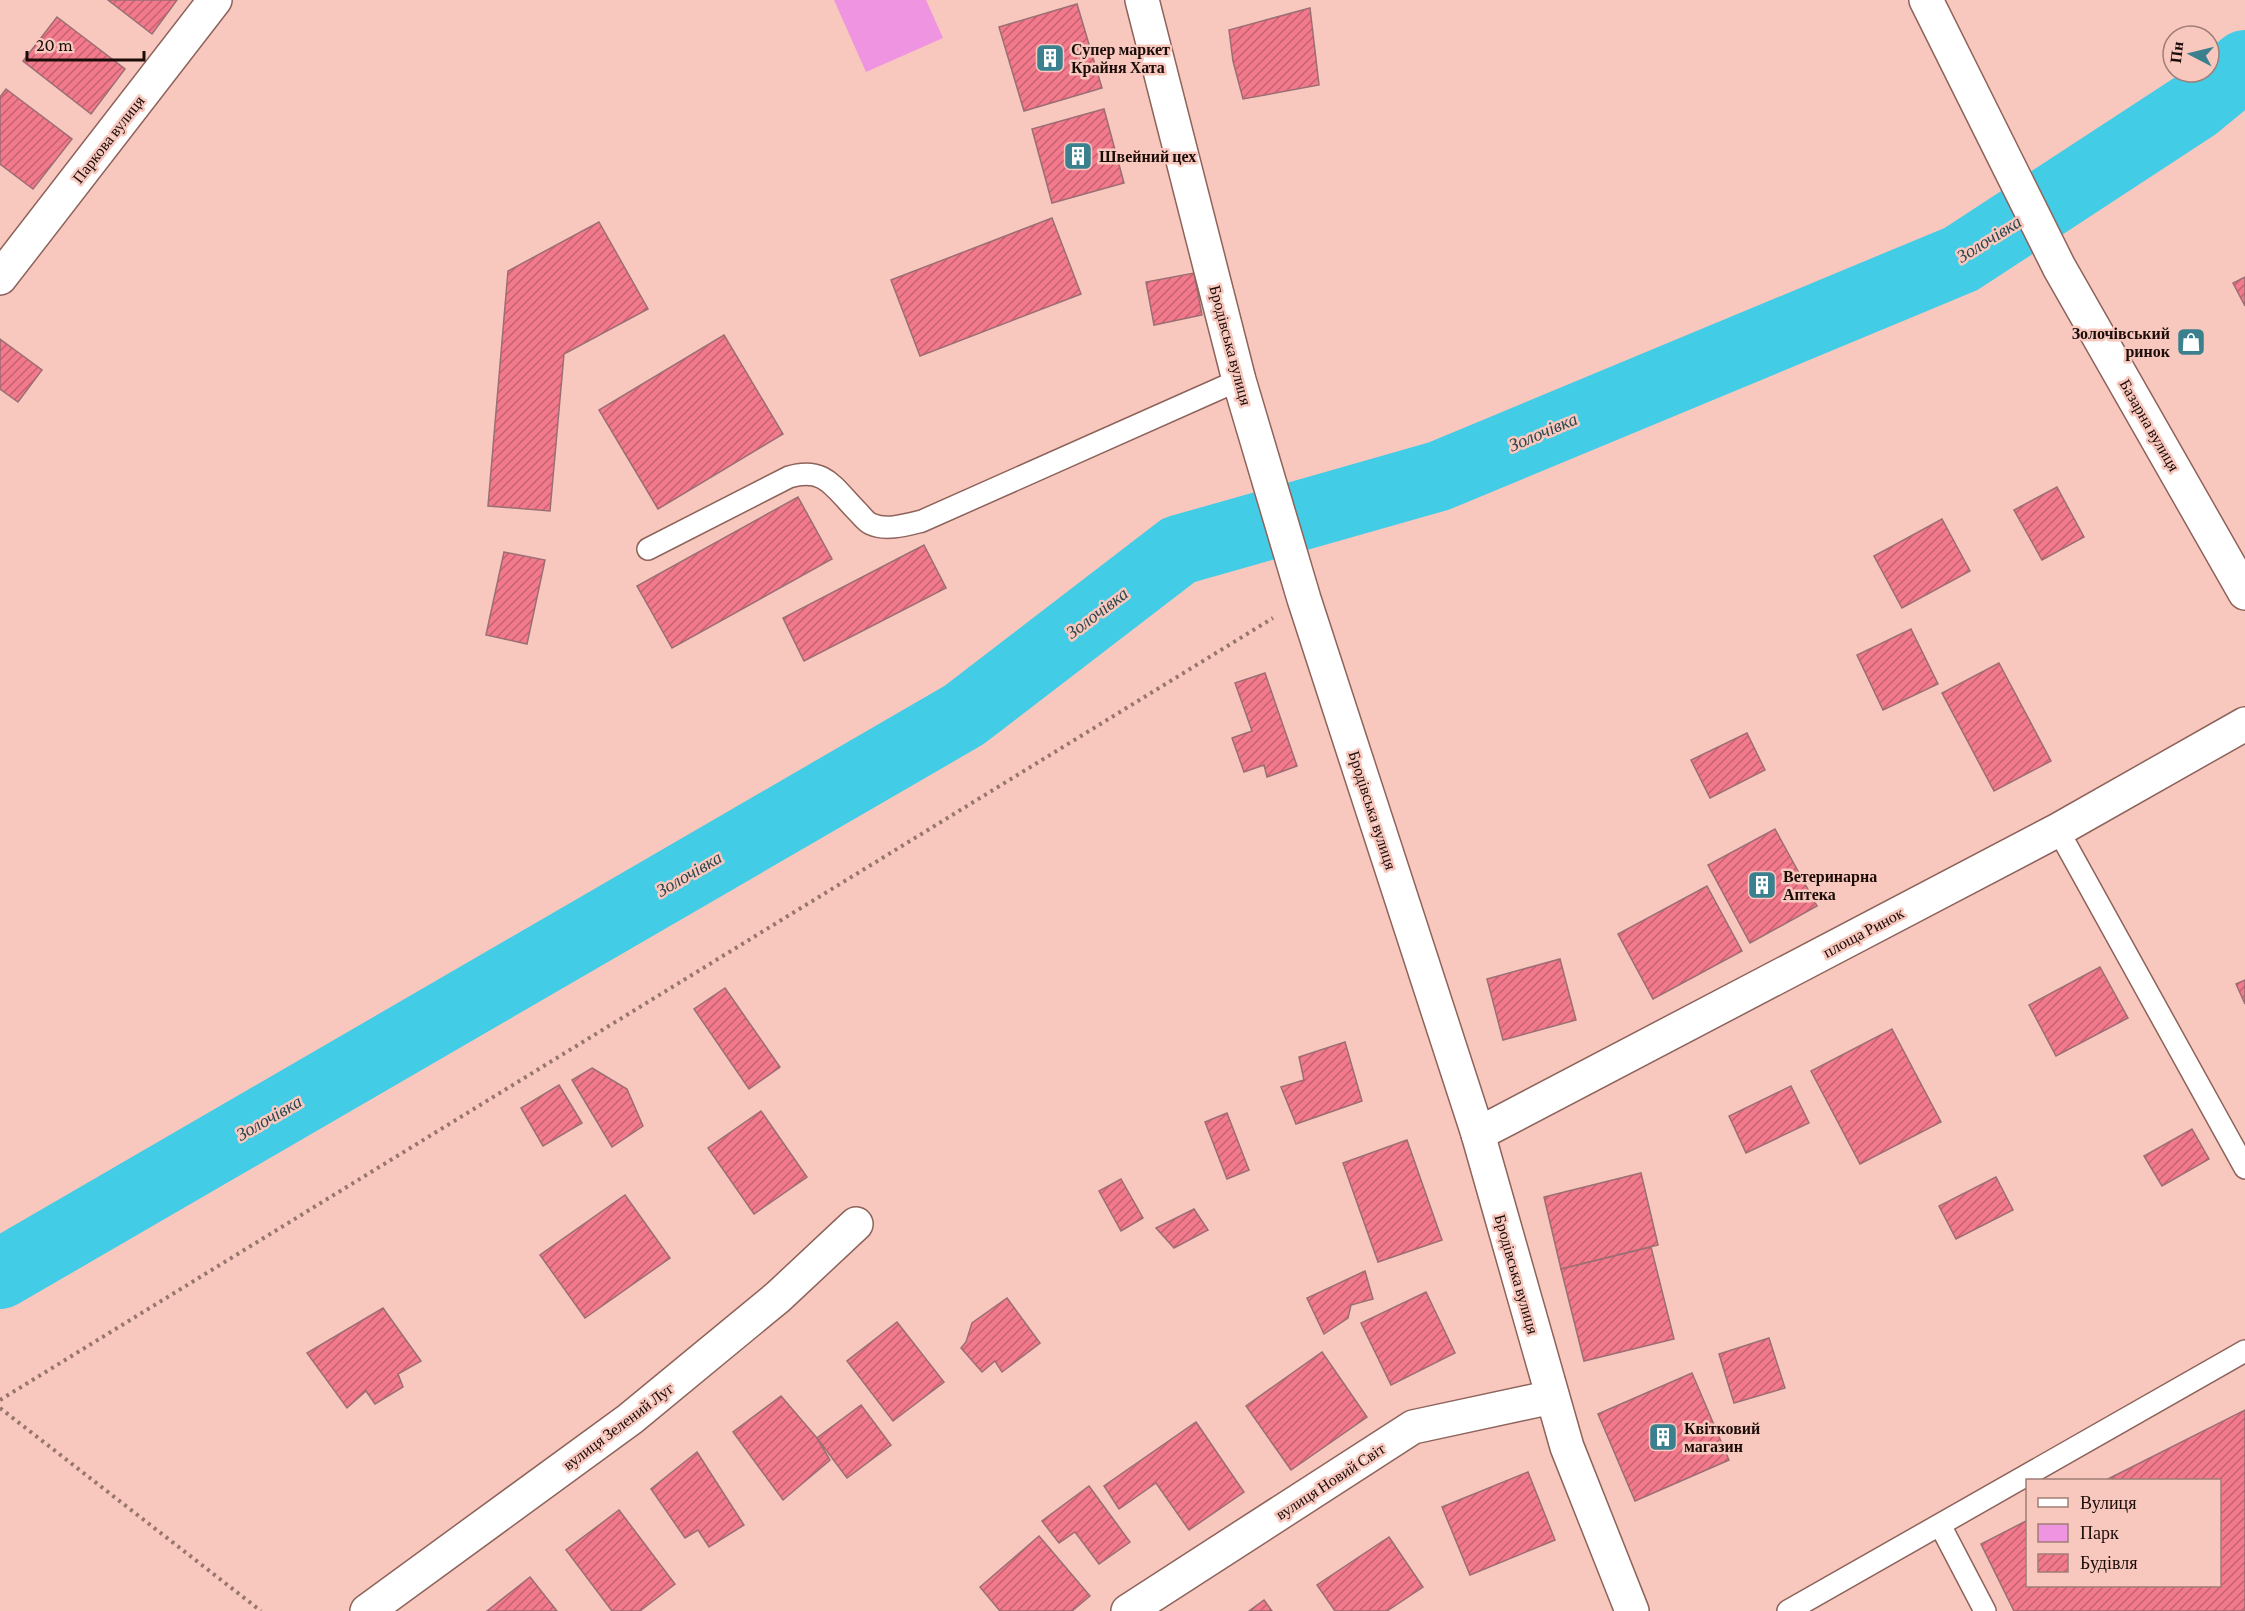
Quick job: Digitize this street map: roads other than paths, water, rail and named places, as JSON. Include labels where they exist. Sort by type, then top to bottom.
[{"type":"street","name":"Паркова вулиця","points":[[0,278],[215,0]]},
{"type":"street","name":"Бродівська вулиця","points":[[1142,0],[1239,380],[1304,599],[1478,1134],[1567,1447],[1632,1611]]},
{"type":"street","name":"Базарна вулиця","points":[[1926,0],[2059,267],[2245,593]]},
{"type":"street","name":"площа Ринок","points":[[1478,1134],[2058,830],[2245,724]]},
{"type":"street","name":"вулиця Зелений Луг","points":[[367,1611],[630,1419],[778,1297],[856,1224]]},
{"type":"street","name":"вулиця Новий Світ","points":[[1128,1611],[1413,1427],[1552,1397]]},
{"type":"lane","points":[[648,549],[789,477],[804,472],[817,474],[829,482],[870,524],[885,527],[922,521],[1239,380]]},
{"type":"lane","points":[[2058,830],[2245,1168]]},
{"type":"lane","points":[[1788,1611],[2245,1351]]},
{"type":"lane","points":[[1940,1525],[1985,1611]]},
{"type":"waterway","name":"Золочівка","points":[[0,1274],[964,715],[1179,550],[1439,476],[1961,259],[2195,106],[2245,65]]},
{"type":"place","name":"Супер маркет Крайня Хата","points":[[1050,58]]},
{"type":"place","name":"Швейний цех","points":[[1078,156]]},
{"type":"place","name":"Золочівський ринок","points":[[2191,342]]},
{"type":"place","name":"Ветеринарна Аптека","points":[[1762,885]]},
{"type":"place","name":"Квітковий магазин","points":[[1663,1437]]}]
